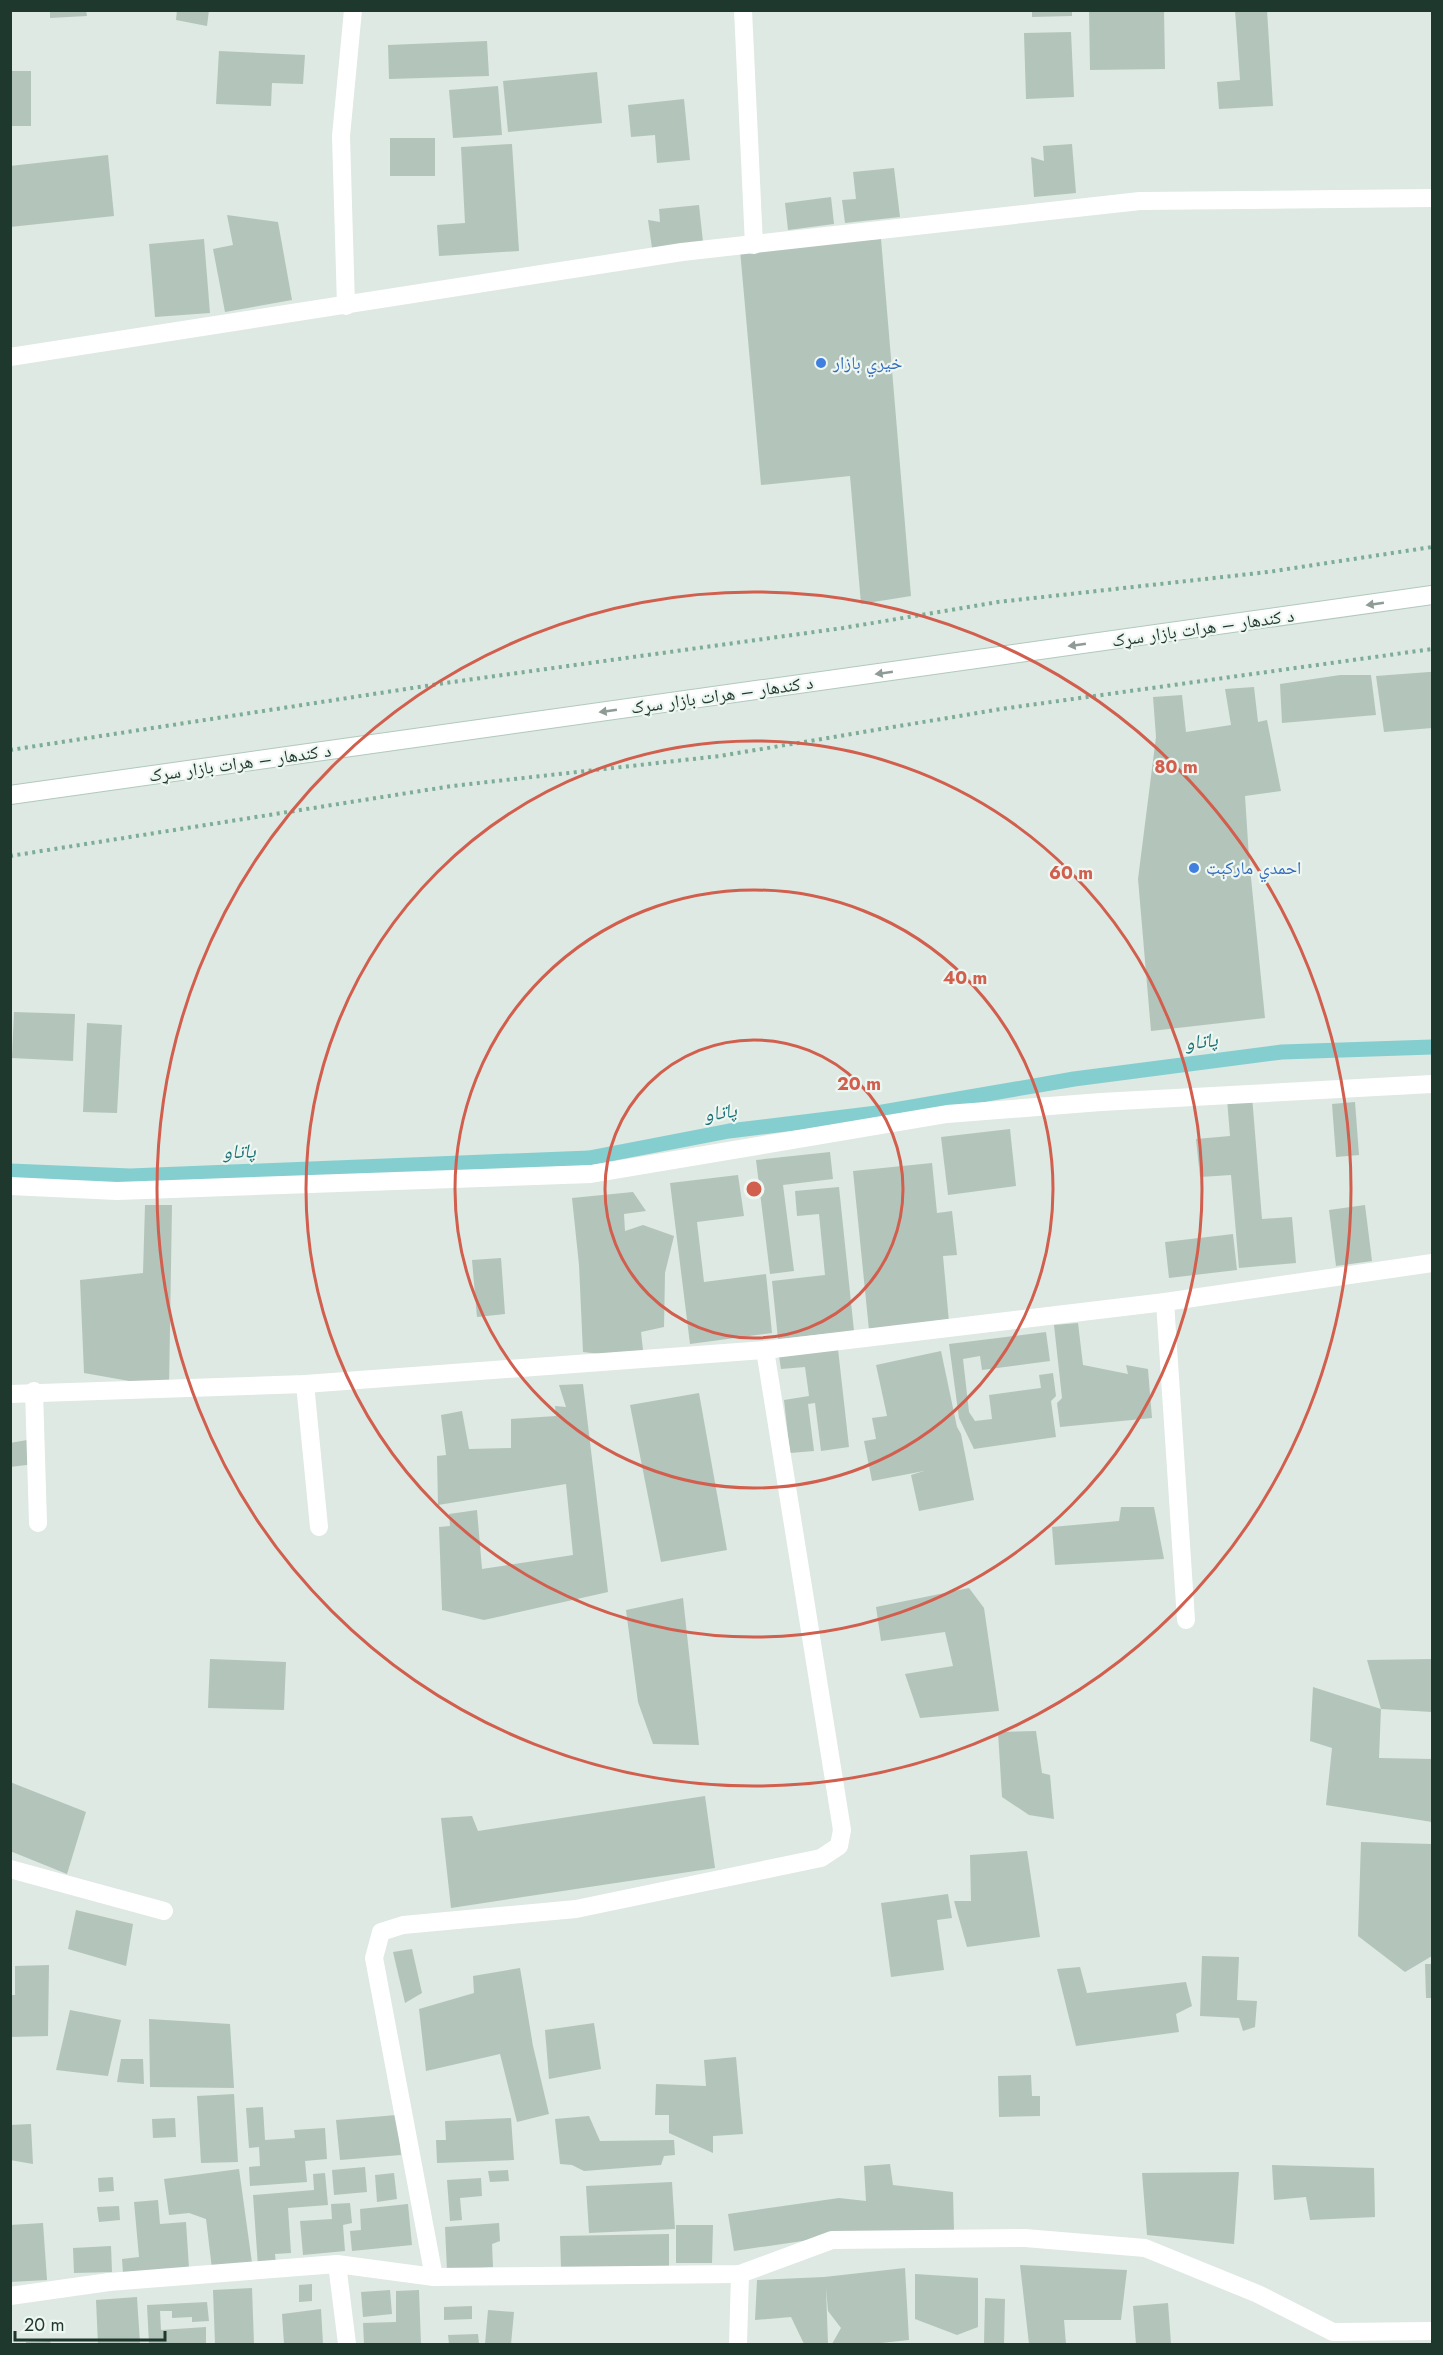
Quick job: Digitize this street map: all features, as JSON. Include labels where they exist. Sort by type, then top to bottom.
[{"type":"main road","points":[[345,306],[341,136],[353,10]]},
{"type":"main road","points":[[743,10],[754,245]]},
{"type":"main road","points":[[10,357],[682,252],[1140,201],[1432,198]]},
{"type":"main road","name":"د کندهار – هرات بازار سړک","points":[[10,795],[1432,596]]},
{"type":"main road","points":[[10,1186],[117,1191],[591,1174],[947,1114],[1101,1102],[1432,1084]]},
{"type":"main road","points":[[10,1394],[305,1384],[765,1350],[1164,1302],[1432,1263]]},
{"type":"main road","points":[[1164,1302],[1186,1620]]},
{"type":"main road","points":[[434,2277],[374,1958],[381,1932],[403,1925],[576,1909],[821,1858],[839,1846],[842,1830],[765,1350]]},
{"type":"main road","points":[[305,1384],[319,1527]]},
{"type":"main road","points":[[34,1392],[38,1523]]},
{"type":"main road","points":[[10,1869],[164,1911]]},
{"type":"main road","points":[[10,2296],[109,2282],[337,2264],[434,2277],[740,2274],[832,2240],[1025,2238],[1146,2248],[1258,2294],[1333,2332],[1432,2331]]},
{"type":"main road","points":[[337,2264],[347,2344]]},
{"type":"main road","points":[[738,2344],[740,2274]]},
{"type":"path","points":[[10,750],[445,683],[843,628],[998,602],[1268,572],[1432,547]]},
{"type":"path","points":[[10,856],[452,786],[720,756],[1001,709],[1432,648]]},
{"type":"building","points":[[50,10],[86,10],[87,16],[50,18]]},
{"type":"building","points":[[177,10],[209,10],[207,26],[176,20]]},
{"type":"building","points":[[1032,10],[1072,10],[1072,16],[1032,17]]},
{"type":"building","points":[[1089,10],[1164,10],[1165,69],[1090,70]]},
{"type":"building","points":[[1235,10],[1267,10],[1273,106],[1219,109],[1217,82],[1240,80]]},
{"type":"building","points":[[1071,32],[1074,97],[1026,99],[1024,33]]},
{"type":"building","points":[[487,41],[489,76],[389,79],[388,45]]},
{"type":"building","points":[[219,51],[305,55],[303,84],[272,83],[271,106],[216,104]]},
{"type":"building","points":[[10,71],[31,71],[31,126],[10,126]]},
{"type":"building","points":[[597,72],[602,123],[508,132],[503,81]]},
{"type":"building","points":[[498,86],[502,135],[453,138],[449,90]]},
{"type":"building","points":[[684,99],[690,160],[657,163],[655,135],[631,137],[628,105]]},
{"type":"building","points":[[390,138],[435,138],[435,176],[390,176]]},
{"type":"building","points":[[512,144],[519,251],[439,256],[437,225],[465,223],[461,147]]},
{"type":"building","points":[[1072,144],[1076,193],[1034,197],[1031,157],[1044,161],[1043,146]]},
{"type":"building","points":[[108,155],[114,216],[10,227],[10,166]]},
{"type":"building","points":[[894,168],[900,217],[845,223],[842,200],[856,199],[853,172]]},
{"type":"building","points":[[831,197],[834,224],[788,230],[785,203]]},
{"type":"building","points":[[699,205],[703,242],[652,248],[648,220],[660,222],[659,209]]},
{"type":"building","points":[[227,215],[278,222],[292,300],[225,312],[213,249],[233,245]]},
{"type":"building","points":[[204,239],[210,313],[155,317],[149,244]]},
{"type":"building","name":"خیري بازار","points":[[881,239],[911,596],[861,604],[850,476],[761,485],[740,250]]},
{"type":"building","points":[[1432,672],[1432,728],[1384,732],[1376,676]]},
{"type":"building","points":[[1340,675],[1371,675],[1376,715],[1282,723],[1280,684]]},
{"type":"building","name":"احمدي مارکېټ","points":[[1254,687],[1258,722],[1267,720],[1281,791],[1245,796],[1265,1018],[1151,1031],[1138,879],[1156,737],[1153,697],[1182,695],[1186,732],[1231,725],[1225,689]]},
{"type":"building","points":[[14,1012],[75,1014],[73,1061],[12,1058]]},
{"type":"building","points":[[87,1023],[122,1025],[117,1113],[83,1112]]},
{"type":"building","points":[[1252,1096],[1262,1219],[1292,1217],[1296,1263],[1239,1268],[1231,1175],[1200,1177],[1196,1139],[1230,1136],[1227,1099]]},
{"type":"building","points":[[1355,1102],[1359,1155],[1336,1157],[1332,1104]]},
{"type":"building","points":[[1010,1129],[1016,1186],[948,1195],[941,1137]]},
{"type":"building","points":[[830,1152],[833,1179],[783,1185],[794,1271],[770,1274],[756,1160]]},
{"type":"building","points":[[932,1163],[937,1213],[952,1211],[957,1255],[943,1256],[949,1322],[869,1330],[853,1171]]},
{"type":"building","points":[[738,1175],[744,1216],[697,1222],[704,1282],[766,1274],[772,1333],[690,1344],[670,1183]]},
{"type":"building","points":[[839,1187],[854,1331],[778,1339],[772,1281],[825,1275],[819,1214],[797,1216],[795,1191]]},
{"type":"building","points":[[633,1192],[646,1211],[624,1214],[625,1231],[643,1225],[674,1236],[665,1273],[664,1327],[641,1332],[644,1359],[583,1352],[579,1265],[572,1198]]},
{"type":"building","points":[[145,1205],[172,1205],[169,1388],[84,1373],[80,1280],[143,1273]]},
{"type":"building","points":[[1365,1205],[1372,1261],[1336,1266],[1329,1210]]},
{"type":"building","points":[[1233,1234],[1237,1270],[1169,1278],[1165,1242]]},
{"type":"building","points":[[501,1258],[505,1314],[477,1317],[472,1260]]},
{"type":"building","points":[[1078,1323],[1083,1365],[1128,1374],[1126,1365],[1148,1369],[1152,1418],[1060,1427],[1057,1403],[1062,1398],[1054,1325]]},
{"type":"building","points":[[1046,1332],[1050,1361],[982,1370],[980,1356],[963,1359],[969,1412],[975,1421],[992,1419],[989,1395],[1041,1388],[1039,1375],[1053,1373],[1056,1396],[1051,1401],[1056,1437],[974,1449],[959,1418],[949,1344]]},
{"type":"building","points":[[838,1349],[849,1447],[821,1451],[815,1403],[808,1404],[814,1451],[790,1453],[784,1400],[809,1396],[805,1367],[781,1369],[779,1356]]},
{"type":"building","points":[[941,1351],[974,1500],[919,1511],[911,1475],[924,1471],[872,1481],[864,1441],[876,1439],[872,1418],[887,1416],[876,1365]]},
{"type":"building","points":[[583,1384],[608,1592],[484,1620],[442,1610],[439,1527],[450,1526],[449,1514],[477,1510],[482,1569],[573,1555],[566,1484],[438,1505],[437,1456],[446,1455],[441,1415],[462,1411],[469,1449],[511,1448],[511,1419],[556,1416],[555,1406],[566,1407],[559,1385]]},
{"type":"building","points":[[699,1393],[727,1550],[661,1562],[630,1405]]},
{"type":"building","points":[[33,1439],[35,1464],[10,1467],[10,1443]]},
{"type":"building","points":[[1121,1507],[1154,1507],[1164,1559],[1055,1565],[1052,1527],[1119,1521]]},
{"type":"building","points":[[969,1588],[984,1608],[999,1711],[920,1718],[905,1674],[953,1666],[945,1632],[881,1641],[876,1607]]},
{"type":"building","points":[[683,1598],[699,1745],[653,1744],[638,1702],[626,1610]]},
{"type":"building","points":[[210,1659],[286,1662],[284,1710],[208,1708]]},
{"type":"building","points":[[1432,1659],[1432,1712],[1381,1709],[1367,1660]]},
{"type":"building","points":[[1313,1687],[1381,1709],[1379,1758],[1432,1759],[1432,1822],[1326,1805],[1332,1748],[1310,1741]]},
{"type":"building","points":[[1036,1731],[1042,1773],[1050,1775],[1054,1819],[1029,1815],[1002,1797],[998,1732]]},
{"type":"building","points":[[10,1782],[86,1812],[67,1874],[10,1851]]},
{"type":"building","points":[[705,1796],[715,1868],[451,1908],[441,1818],[472,1816],[478,1831]]},
{"type":"building","points":[[1361,1842],[1432,1844],[1432,1956],[1405,1972],[1358,1936]]},
{"type":"building","points":[[1027,1851],[1040,1937],[967,1947],[954,1901],[971,1901],[970,1855]]},
{"type":"building","points":[[948,1894],[952,1918],[937,1920],[944,1970],[891,1977],[881,1903]]},
{"type":"building","points":[[76,1910],[133,1924],[126,1966],[68,1949]]},
{"type":"building","points":[[412,1949],[422,1993],[405,2003],[393,1952]]},
{"type":"building","points":[[1202,1956],[1239,1957],[1237,2000],[1257,2001],[1255,2027],[1243,2031],[1239,2018],[1200,2016]]},
{"type":"building","points":[[1425,1964],[1432,1964],[1432,1998],[1426,1998]]},
{"type":"building","points":[[49,1965],[48,2036],[10,2037],[10,1995],[15,1995],[15,1966]]},
{"type":"building","points":[[1080,1967],[1087,1993],[1186,1982],[1192,2006],[1176,2014],[1179,2032],[1076,2046],[1057,1969]]},
{"type":"building","points":[[520,1968],[533,2046],[549,2114],[517,2122],[500,2054],[426,2071],[419,2009],[474,1993],[473,1976]]},
{"type":"building","points":[[70,2010],[121,2020],[108,2076],[56,2070]]},
{"type":"building","points":[[149,2019],[230,2024],[234,2088],[150,2087]]},
{"type":"building","points":[[594,2023],[601,2069],[549,2079],[545,2030]]},
{"type":"building","points":[[736,2057],[743,2134],[713,2136],[713,2153],[669,2133],[669,2115],[655,2115],[656,2084],[706,2086],[704,2060]]},
{"type":"building","points":[[121,2059],[143,2059],[144,2084],[117,2082]]},
{"type":"building","points":[[1031,2075],[1032,2096],[1040,2096],[1040,2116],[999,2117],[998,2076]]},
{"type":"building","points":[[234,2094],[238,2162],[201,2163],[197,2096]]},
{"type":"building","points":[[263,2107],[265,2140],[295,2138],[294,2130],[325,2128],[327,2159],[305,2161],[307,2182],[250,2186],[249,2167],[260,2166],[259,2147],[249,2148],[246,2108]]},
{"type":"building","points":[[397,2115],[401,2155],[340,2160],[336,2120]]},
{"type":"building","points":[[589,2116],[600,2141],[674,2140],[675,2155],[664,2156],[661,2165],[584,2171],[572,2165],[560,2164],[555,2119]]},
{"type":"building","points":[[175,2118],[176,2137],[153,2138],[152,2119]]},
{"type":"building","points":[[511,2118],[514,2160],[437,2163],[436,2140],[446,2140],[445,2121]]},
{"type":"building","points":[[31,2124],[33,2164],[10,2160],[10,2125]]},
{"type":"building","points":[[890,2164],[893,2185],[953,2192],[954,2230],[843,2235],[734,2251],[728,2214],[839,2198],[866,2201],[864,2166]]},
{"type":"building","points":[[1272,2165],[1374,2168],[1375,2217],[1310,2220],[1306,2197],[1274,2200]]},
{"type":"building","points":[[365,2167],[367,2192],[334,2195],[332,2170]]},
{"type":"building","points":[[239,2169],[252,2263],[212,2269],[206,2219],[189,2213],[169,2215],[164,2179]]},
{"type":"building","points":[[508,2170],[509,2181],[490,2182],[488,2171]]},
{"type":"building","points":[[1239,2172],[1234,2244],[1147,2235],[1142,2173]]},
{"type":"building","points":[[325,2173],[328,2205],[288,2208],[291,2253],[275,2254],[276,2264],[258,2266],[253,2195],[314,2190],[313,2174]]},
{"type":"building","points":[[394,2173],[397,2199],[377,2202],[375,2175]]},
{"type":"building","points":[[113,2177],[114,2191],[99,2192],[98,2178]]},
{"type":"building","points":[[481,2178],[482,2196],[460,2198],[462,2220],[450,2221],[447,2180]]},
{"type":"building","points":[[672,2182],[675,2229],[589,2233],[586,2186]]},
{"type":"building","points":[[158,2200],[160,2224],[186,2222],[189,2268],[123,2273],[122,2259],[139,2257],[134,2202]]},
{"type":"building","points":[[350,2203],[352,2223],[343,2225],[345,2251],[303,2255],[300,2221],[332,2219],[331,2204]]},
{"type":"building","points":[[408,2204],[412,2245],[352,2251],[350,2231],[361,2230],[360,2209]]},
{"type":"building","points":[[119,2206],[120,2220],[99,2222],[97,2207]]},
{"type":"building","points":[[43,2223],[47,2280],[10,2282],[10,2225]]},
{"type":"building","points":[[499,2223],[500,2241],[492,2244],[493,2267],[447,2271],[445,2227]]},
{"type":"building","points":[[676,2225],[713,2225],[712,2263],[676,2263]]},
{"type":"building","points":[[669,2234],[669,2266],[561,2268],[560,2236]]},
{"type":"building","points":[[111,2246],[112,2272],[74,2273],[73,2248]]},
{"type":"building","points":[[1020,2265],[1127,2270],[1121,2320],[1064,2320],[1066,2344],[1029,2344]]},
{"type":"building","points":[[905,2268],[909,2340],[872,2344],[832,2344],[841,2328],[828,2311],[826,2288],[828,2344],[804,2344],[791,2317],[755,2320],[757,2280],[824,2277]]},
{"type":"building","points":[[915,2274],[978,2278],[978,2327],[957,2335],[915,2319]]},
{"type":"building","points":[[312,2284],[312,2301],[299,2302],[299,2285]]},
{"type":"building","points":[[252,2288],[254,2344],[215,2344],[213,2290]]},
{"type":"building","points":[[390,2290],[392,2314],[363,2317],[361,2292]]},
{"type":"building","points":[[419,2290],[421,2344],[364,2344],[363,2323],[396,2322],[396,2291]]},
{"type":"building","points":[[137,2297],[140,2344],[98,2344],[96,2300]]},
{"type":"building","points":[[985,2298],[1005,2299],[1004,2344],[984,2344]]},
{"type":"building","points":[[207,2302],[209,2321],[192,2322],[192,2317],[172,2318],[172,2311],[160,2311],[161,2330],[206,2327],[206,2344],[149,2344],[147,2305]]},
{"type":"building","points":[[1168,2303],[1171,2344],[1136,2344],[1133,2306]]},
{"type":"building","points":[[472,2306],[472,2319],[444,2320],[444,2307]]},
{"type":"building","points":[[321,2309],[323,2344],[284,2344],[282,2314]]},
{"type":"building","points":[[488,2310],[514,2312],[511,2344],[485,2344]]},
{"type":"building","points":[[478,2334],[479,2344],[449,2344],[448,2335]]},
{"type":"building","points":[[50,2341],[51,2344],[26,2344],[26,2342]]},
{"type":"waterway","name":"پاتاو","points":[[10,1171],[130,1176],[589,1158],[729,1131],[877,1113],[1074,1079],[1282,1052],[1432,1047]]},
{"type":"place","name":"خیري بازار","points":[[821,363]]},
{"type":"place","name":"احمدي مارکېټ","points":[[1194,868]]}]
